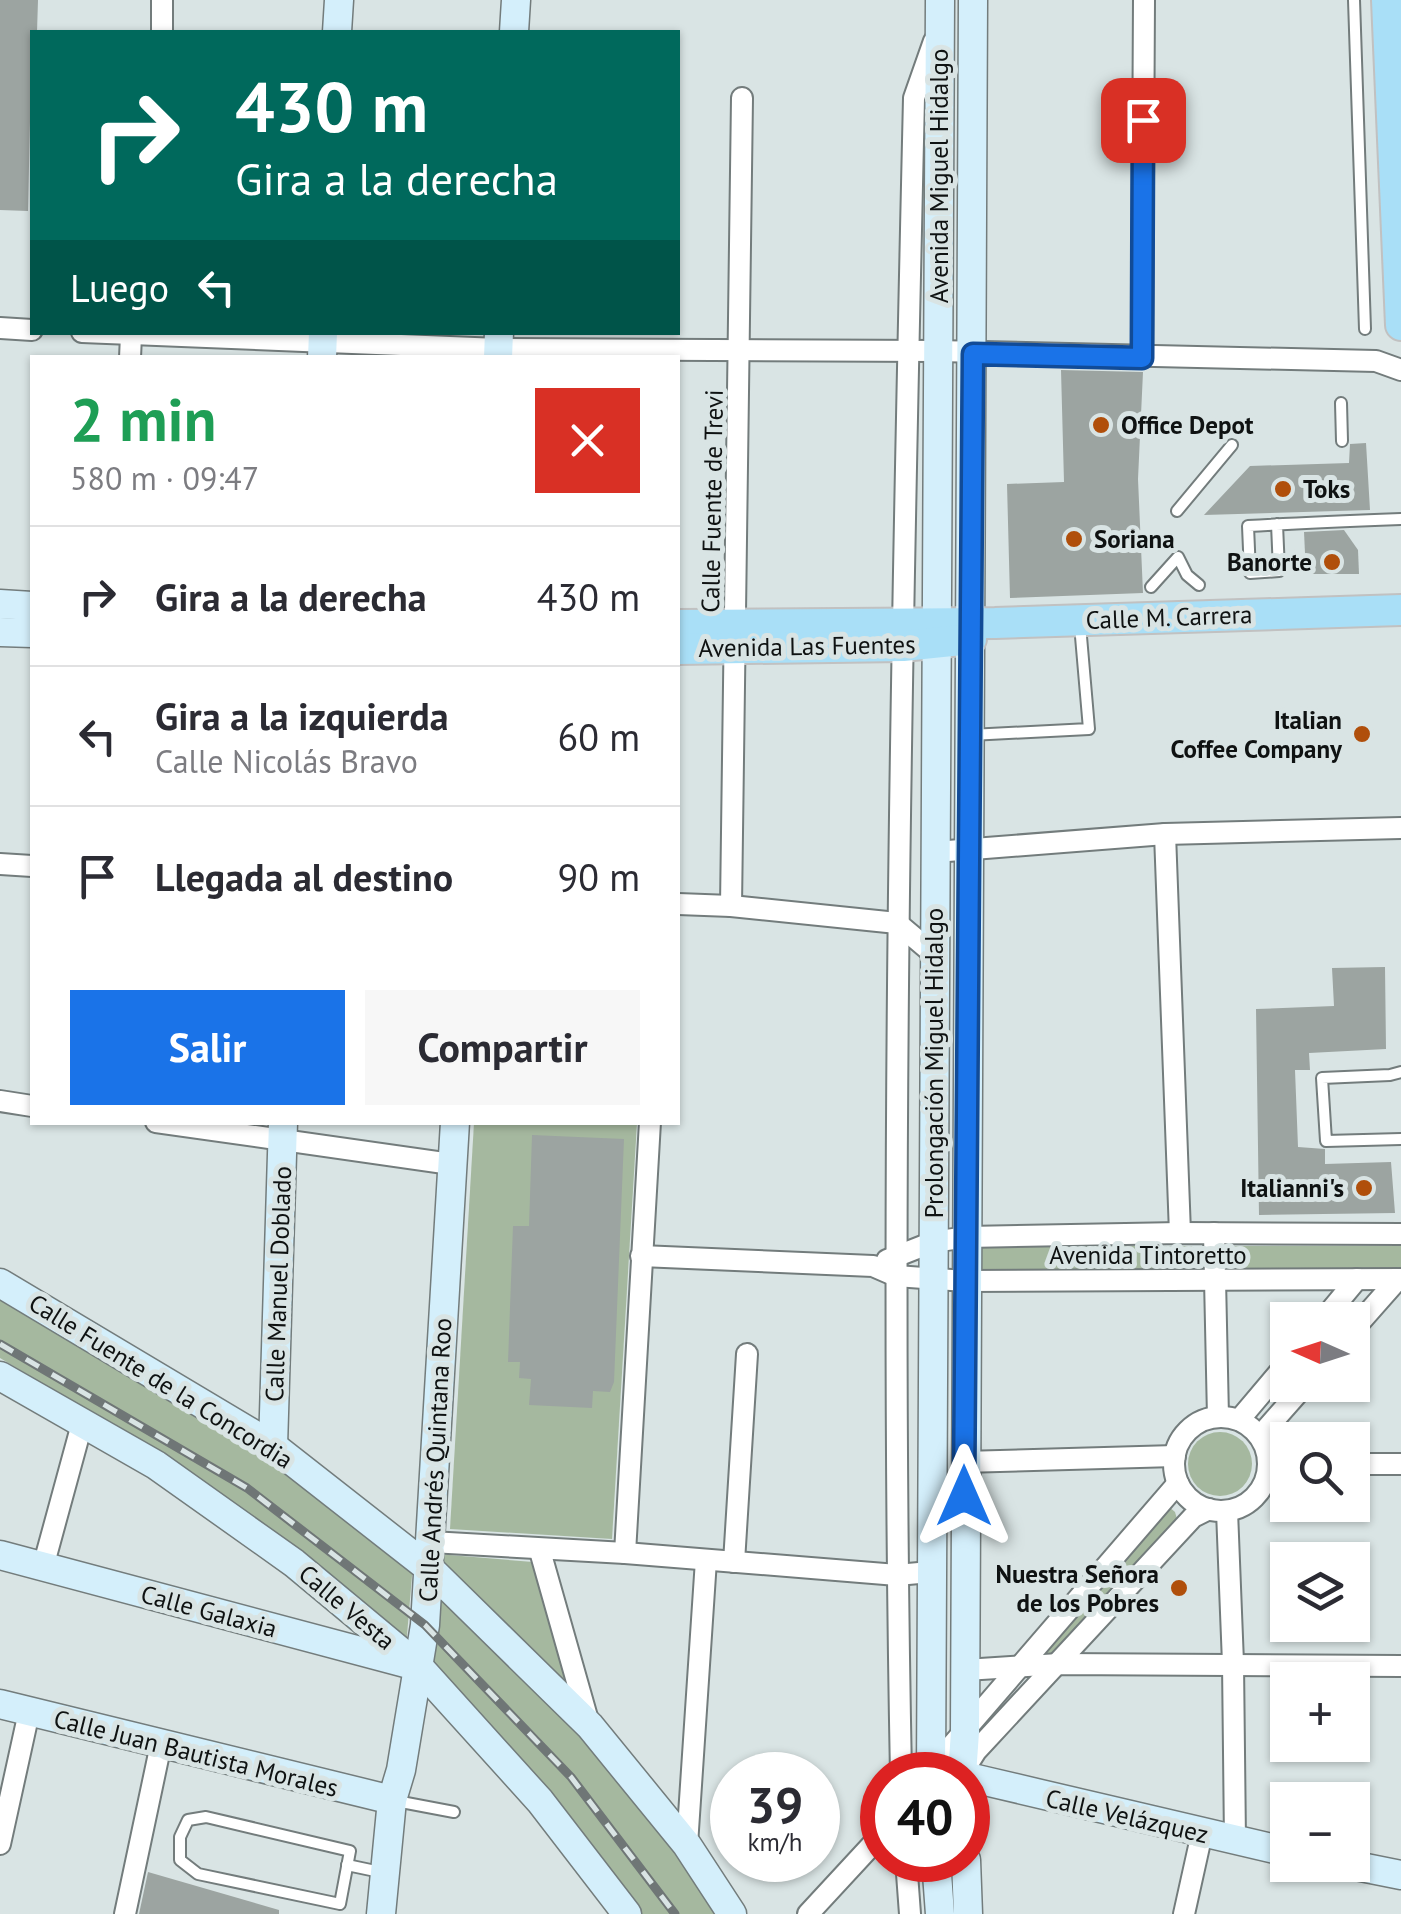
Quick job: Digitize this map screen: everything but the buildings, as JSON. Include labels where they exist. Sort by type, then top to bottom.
[{"type":"main road","points":[[338,30],[339,0]]},
{"type":"main road","points":[[514,30],[516,0]]},
{"type":"main road","name":"Prolongación Miguel Hidalgo","points":[[964,1752],[973,0]]},
{"type":"main road","points":[[1387,0],[1401,325]]},
{"type":"main road","name":"Avenida Miguel Hidalgo","points":[[937,351],[940,13]]},
{"type":"main road","name":"Prolongación Miguel Hidalgo","points":[[929,1752],[937,351]]},
{"type":"main road","points":[[0,604],[30,606]]},
{"type":"main road","name":"Calle M. Carrera","points":[[936,633],[1079,619],[1401,610]]},
{"type":"main road","name":"Avenida Las Fuentes","points":[[680,624],[735,638]]},
{"type":"main road","points":[[0,632],[30,633]]},
{"type":"main road","name":"Avenida Las Fuentes","points":[[680,649],[735,638],[936,633]]},
{"type":"main road","name":"Calle Andrés Quintana Roo","points":[[381,1914],[392,1800],[401,1770],[418,1666],[430,1555],[455,1125]]},
{"type":"main road","name":"Calle Manuel Doblado","points":[[273,1446],[282,1131]]},
{"type":"main road","name":"Calle Fuente de la Concordia","points":[[0,1282],[273,1446],[430,1555],[590,1726],[686,1845],[732,1914]]},
{"type":"main road","name":"Calle Vesta","points":[[0,1376],[156,1465],[294,1563],[418,1666],[540,1801],[627,1914]]},
{"type":"main road","name":"Calle Galaxia","points":[[0,1556],[418,1666]]},
{"type":"main road","name":"Calle Juan Bautista Morales","points":[[0,1704],[392,1800]]},
{"type":"main road","name":"Calle Velázquez","points":[[990,1782],[1270,1848]]},
{"type":"main road","points":[[1370,1869],[1401,1875]]},
{"type":"main road","points":[[938,1882],[940,1914]]},
{"type":"main road","points":[[967,1882],[968,1914]]},
{"type":"street","points":[[162,0],[162,30]]},
{"type":"street","points":[[1142,358],[1144,0]]},
{"type":"street","points":[[901,1752],[897,923],[908,352],[914,98],[940,13]]},
{"type":"street","name":"Calle Fuente de Trevi","points":[[731,906],[742,98]]},
{"type":"street","points":[[0,328],[30,330]]},
{"type":"street","points":[[130,355],[131,335],[171,335],[322,345],[937,351],[1376,361],[1401,370]]},
{"type":"street","points":[[935,852],[1165,834],[1401,828]]},
{"type":"street","points":[[1165,834],[1180,1233]]},
{"type":"street","points":[[0,864],[30,866]]},
{"type":"street","points":[[680,904],[897,923],[935,954]]},
{"type":"street","points":[[0,1101],[30,1106]]},
{"type":"street","points":[[198,1125],[282,1131],[452,1164]]},
{"type":"street","points":[[625,1553],[650,1125]]},
{"type":"street","points":[[1214,1233],[1228,1418]]},
{"type":"street","points":[[641,1256],[896,1266],[934,1242],[967,1237],[1401,1234]]},
{"type":"street","name":"Avenida Tintoretto","points":[[896,1266],[932,1278],[965,1281],[1400,1280]]},
{"type":"street","points":[[1337,1302],[1357,1279]]},
{"type":"street","points":[[1370,1312],[1400,1280]]},
{"type":"street","points":[[734,1562],[747,1354]]},
{"type":"street","points":[[1218,1510],[1188,1497],[1178,1483],[1175,1456],[1182,1437],[1194,1426],[1228,1418],[1270,1379]]},
{"type":"street","points":[[1260,1436],[1290,1402]]},
{"type":"street","points":[[1228,1418],[1260,1436],[1270,1452]]},
{"type":"street","points":[[43,1568],[82,1424]]},
{"type":"street","points":[[963,1462],[1175,1456]]},
{"type":"street","points":[[1370,1464],[1401,1464]]},
{"type":"street","points":[[976,1752],[1192,1517],[1242,1506],[1256,1496],[1270,1475]]},
{"type":"street","points":[[947,1752],[1178,1483]]},
{"type":"street","points":[[1218,1510],[1233,1663],[1235,1841]]},
{"type":"street","points":[[540,1551],[590,1726]]},
{"type":"street","points":[[430,1555],[625,1553],[897,1575],[930,1572]]},
{"type":"street","points":[[686,1845],[706,1560]]},
{"type":"street","points":[[965,1670],[1059,1664],[1401,1666]]},
{"type":"street","points":[[0,1844],[29,1712]]},
{"type":"street","points":[[125,1914],[162,1744]]},
{"type":"street","points":[[1184,1914],[1202,1833]]},
{"type":"street","points":[[808,1914],[860,1858]]},
{"type":"street","points":[[908,1882],[910,1914]]},
{"type":"lane","points":[[1354,0],[1365,329]]},
{"type":"lane","points":[[1340,403],[1342,441]]},
{"type":"lane","points":[[1177,511],[1232,445]]},
{"type":"lane","points":[[1277,524],[1280,571],[1250,572],[1248,526],[1277,524],[1401,520]]},
{"type":"lane","points":[[1151,587],[1178,557],[1187,575],[1199,585]]},
{"type":"lane","points":[[970,735],[1088,730],[1079,619]]},
{"type":"lane","points":[[1401,1072],[1390,1076],[1322,1078],[1326,1141],[1401,1139]]},
{"type":"lane","points":[[392,1800],[454,1812]]},
{"type":"lane","points":[[206,1817],[350,1850],[347,1865],[340,1904],[198,1874],[180,1860],[180,1837],[188,1820],[206,1817]]},
{"type":"lane","points":[[347,1865],[385,1872]]},
{"type":"green space","points":[[474,1125],[637,1125],[612,1539],[450,1529]]},
{"type":"green space","points":[[982,1246],[1191,1246],[1200,1252],[1202,1261],[1193,1267],[981,1274],[975,1251]]},
{"type":"green space","points":[[1227,1246],[1401,1246],[1401,1271],[1232,1271],[1219,1267],[1219,1255]]},
{"type":"green space","points":[[0,1294],[275,1458],[413,1564],[406,1647],[155,1451],[0,1358]]},
{"type":"green space","points":[[1220,1432],[1242,1442],[1252,1464],[1242,1486],[1220,1496],[1198,1486],[1188,1464],[1198,1442]]},
{"type":"green space","points":[[1168,1506],[1177,1519],[1052,1657],[1038,1655]]},
{"type":"green space","points":[[437,1554],[533,1562],[575,1696],[438,1568]]},
{"type":"green space","points":[[439,1594],[535,1677],[730,1914],[638,1914],[430,1672]]},
{"type":"railway","points":[[0,1344],[247,1488],[425,1625],[571,1777],[675,1914]]},
{"type":"place","name":"Office Depot","points":[[1101,425]]},
{"type":"place","name":"Toks","points":[[1283,489]]},
{"type":"place","name":"Soriana","points":[[1074,539]]},
{"type":"place","name":"Banorte","points":[[1332,562]]},
{"type":"place","name":"Italian Coffee Company","points":[[1362,734]]},
{"type":"place","name":"Italianni's","points":[[1364,1188]]},
{"type":"place","name":"Nuestra Señora de los Pobres","points":[[1179,1588]]},
{"type":"route","points":[[964,1496],[973,354],[1142,358],[1143,120]]}]
